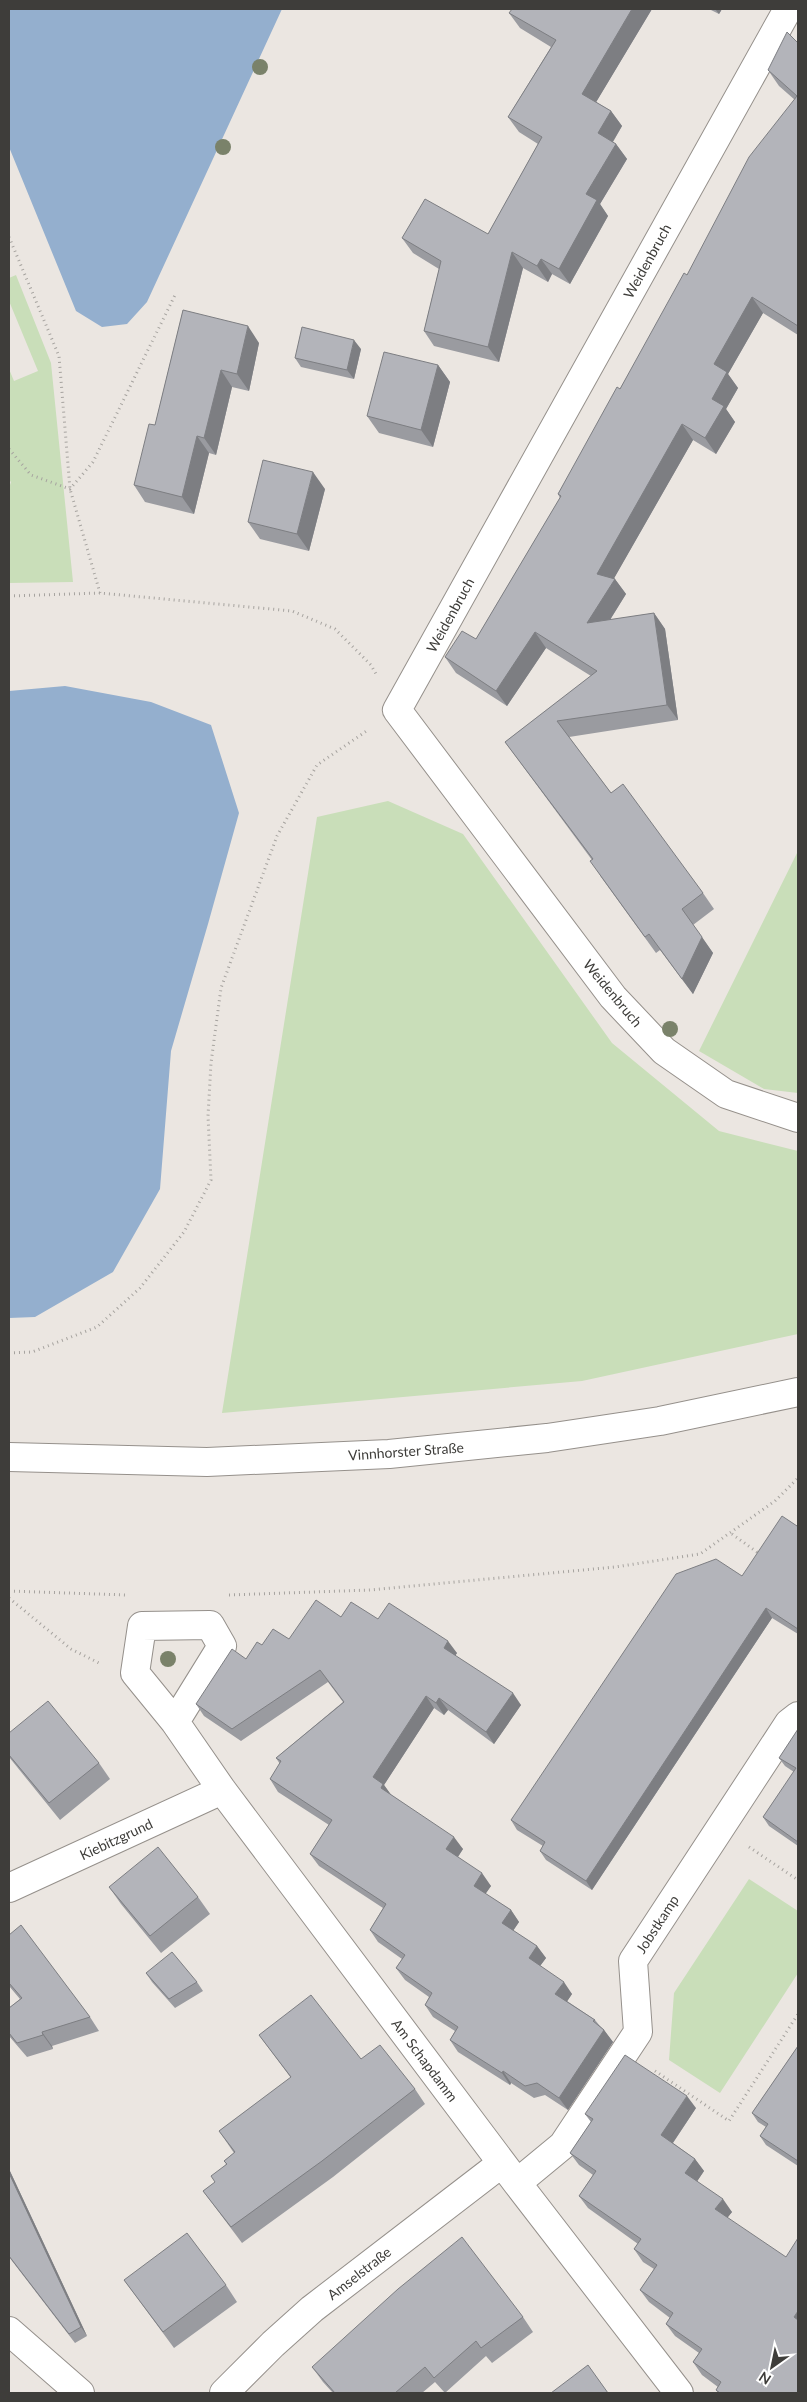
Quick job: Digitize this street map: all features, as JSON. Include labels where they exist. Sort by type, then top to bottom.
[{"type":"street","name":"Weidenbruch","points":[[788,9],[397,710],[613,998],[664,1051],[726,1094],[798,1118]]},
{"type":"street","name":"Vinnhorster Straße","points":[[9,1457],[208,1462],[389,1454],[547,1438],[651,1423],[798,1392]]},
{"type":"street","points":[[135,1673],[142,1626],[210,1625],[222,1646],[175,1722]]},
{"type":"street","name":"Am Schapdamm","points":[[135,1673],[175,1722],[222,1790],[509,2173],[679,2393]]},
{"type":"street","name":"Jobstkamp","points":[[509,2173],[563,2145],[626,2051],[638,2032],[633,1961],[789,1724],[798,1716]]},
{"type":"street","name":"Kiebitzgrund","points":[[9,1888],[222,1790]]},
{"type":"street","name":"Amselstraße","points":[[224,2393],[273,2344],[312,2309],[509,2173]]},
{"type":"street","points":[[9,2332],[80,2393]]},
{"type":"path","points":[[9,238],[59,356],[70,489],[100,593]]},
{"type":"path","points":[[70,489],[93,462],[175,295]]},
{"type":"path","points":[[9,449],[31,475],[70,489]]},
{"type":"path","points":[[9,596],[100,593],[292,611],[335,629],[371,665],[397,710],[317,765],[277,836],[221,988],[211,1063],[208,1116],[211,1180],[184,1232],[140,1288],[97,1327],[32,1352],[9,1352]]},
{"type":"path","points":[[220,1595],[370,1590],[615,1567],[700,1554],[775,1502],[798,1478]]},
{"type":"path","points":[[731,1533],[768,1560]]},
{"type":"path","points":[[9,1591],[136,1595]]},
{"type":"path","points":[[9,1598],[71,1649],[99,1663],[135,1673]]},
{"type":"path","points":[[720,1828],[798,1880]]},
{"type":"path","points":[[626,2051],[729,2121],[798,2014]]},
{"type":"green space","points":[[16,275],[51,363],[73,582],[9,583],[9,488],[11,482],[9,480],[9,369],[14,381],[38,371],[9,301],[9,278]]},
{"type":"green space","points":[[388,801],[463,834],[612,1043],[719,1131],[798,1151],[798,1334],[582,1381],[222,1413],[317,817]]},
{"type":"green space","points":[[798,851],[798,1093],[764,1089],[699,1051]]},
{"type":"green space","points":[[749,1879],[798,1911],[798,1973],[720,2093],[669,2060],[674,1993]]},
{"type":"water","points":[[9,9],[282,9],[147,302],[127,324],[102,327],[76,311],[9,147]]},
{"type":"water","points":[[65,686],[151,702],[211,725],[239,813],[171,1051],[160,1189],[113,1272],[35,1317],[9,1318],[9,691]]},
{"type":"building","points":[[512,9],[632,9],[582,94],[611,111],[598,133],[616,144],[586,194],[597,200],[559,269],[541,259],[537,266],[512,252],[488,347],[424,331],[441,261],[402,238],[425,199],[488,234],[542,137],[508,117],[556,40],[509,13]]},
{"type":"building","points":[[787,32],[798,43],[798,326],[752,297],[714,364],[727,372],[712,399],[724,406],[705,438],[682,424],[597,574],[615,579],[587,623],[654,613],[667,705],[557,721],[611,793],[623,784],[703,893],[682,909],[702,937],[682,979],[649,934],[645,937],[590,861],[593,859],[505,742],[597,671],[535,632],[496,691],[445,657],[462,631],[476,639],[561,496],[558,494],[617,387],[620,389],[684,273],[687,275],[749,157],[797,96],[768,70]]},
{"type":"building","points":[[183,310],[248,326],[237,374],[221,370],[204,438],[197,436],[182,497],[134,485],[149,424],[155,425]]},
{"type":"building","points":[[302,327],[354,340],[347,370],[295,358]]},
{"type":"building","points":[[384,352],[438,365],[421,430],[367,416]]},
{"type":"building","points":[[263,460],[313,472],[297,534],[248,522]]},
{"type":"building","points":[[782,1516],[797,1526],[798,1524],[798,1629],[766,1608],[586,1881],[540,1851],[545,1842],[511,1820],[676,1574],[716,1559],[742,1576]]},
{"type":"building","points":[[316,1600],[341,1617],[351,1602],[378,1619],[389,1603],[448,1641],[444,1648],[513,1693],[486,1732],[439,1698],[436,1703],[426,1696],[373,1777],[383,1784],[381,1788],[454,1837],[446,1849],[482,1873],[474,1886],[511,1910],[502,1923],[537,1946],[529,1958],[564,1982],[555,1994],[595,2020],[593,2021],[604,2030],[559,2098],[537,2083],[525,2086],[450,2040],[458,2027],[425,2005],[432,1993],[396,1968],[405,1955],[370,1930],[386,1904],[310,1854],[332,1820],[270,1779],[281,1761],[276,1758],[344,1702],[320,1670],[232,1729],[196,1704],[232,1649],[246,1659],[257,1642],[262,1645],[273,1629],[289,1639]]},
{"type":"building","points":[[48,1701],[99,1763],[49,1803],[9,1755],[9,1733]]},
{"type":"building","points":[[798,1729],[798,1842],[763,1817],[796,1768],[779,1758]]},
{"type":"building","points":[[158,1847],[198,1897],[150,1936],[109,1887]]},
{"type":"building","points":[[21,1925],[90,2017],[42,2032],[43,2035],[17,2043],[9,2033],[9,2008],[22,1998],[9,1983],[9,1935]]},
{"type":"building","points":[[172,1952],[197,1982],[169,1999],[146,1973]]},
{"type":"building","points":[[311,1995],[361,2059],[380,2045],[415,2089],[322,2161],[231,2227],[203,2191],[215,2182],[211,2176],[227,2164],[224,2161],[235,2152],[219,2131],[291,2077],[259,2035]]},
{"type":"building","points":[[798,2046],[798,2161],[760,2136],[768,2124],[752,2113]]},
{"type":"building","points":[[625,2055],[687,2096],[661,2135],[695,2159],[685,2173],[723,2199],[715,2209],[786,2257],[798,2238],[798,2311],[794,2317],[798,2320],[798,2393],[720,2393],[716,2390],[721,2382],[693,2362],[702,2349],[666,2324],[673,2313],[640,2290],[657,2265],[634,2249],[641,2239],[579,2196],[596,2171],[570,2153],[593,2119],[585,2114]]},
{"type":"building","points":[[9,2173],[81,2327],[69,2334],[9,2256]]},
{"type":"building","points":[[187,2233],[226,2285],[163,2332],[124,2280]]},
{"type":"building","points":[[462,2237],[523,2317],[481,2348],[476,2341],[434,2378],[425,2367],[395,2393],[335,2393],[312,2367],[398,2289]]},
{"type":"building","points":[[588,2365],[608,2393],[551,2393]]}]
